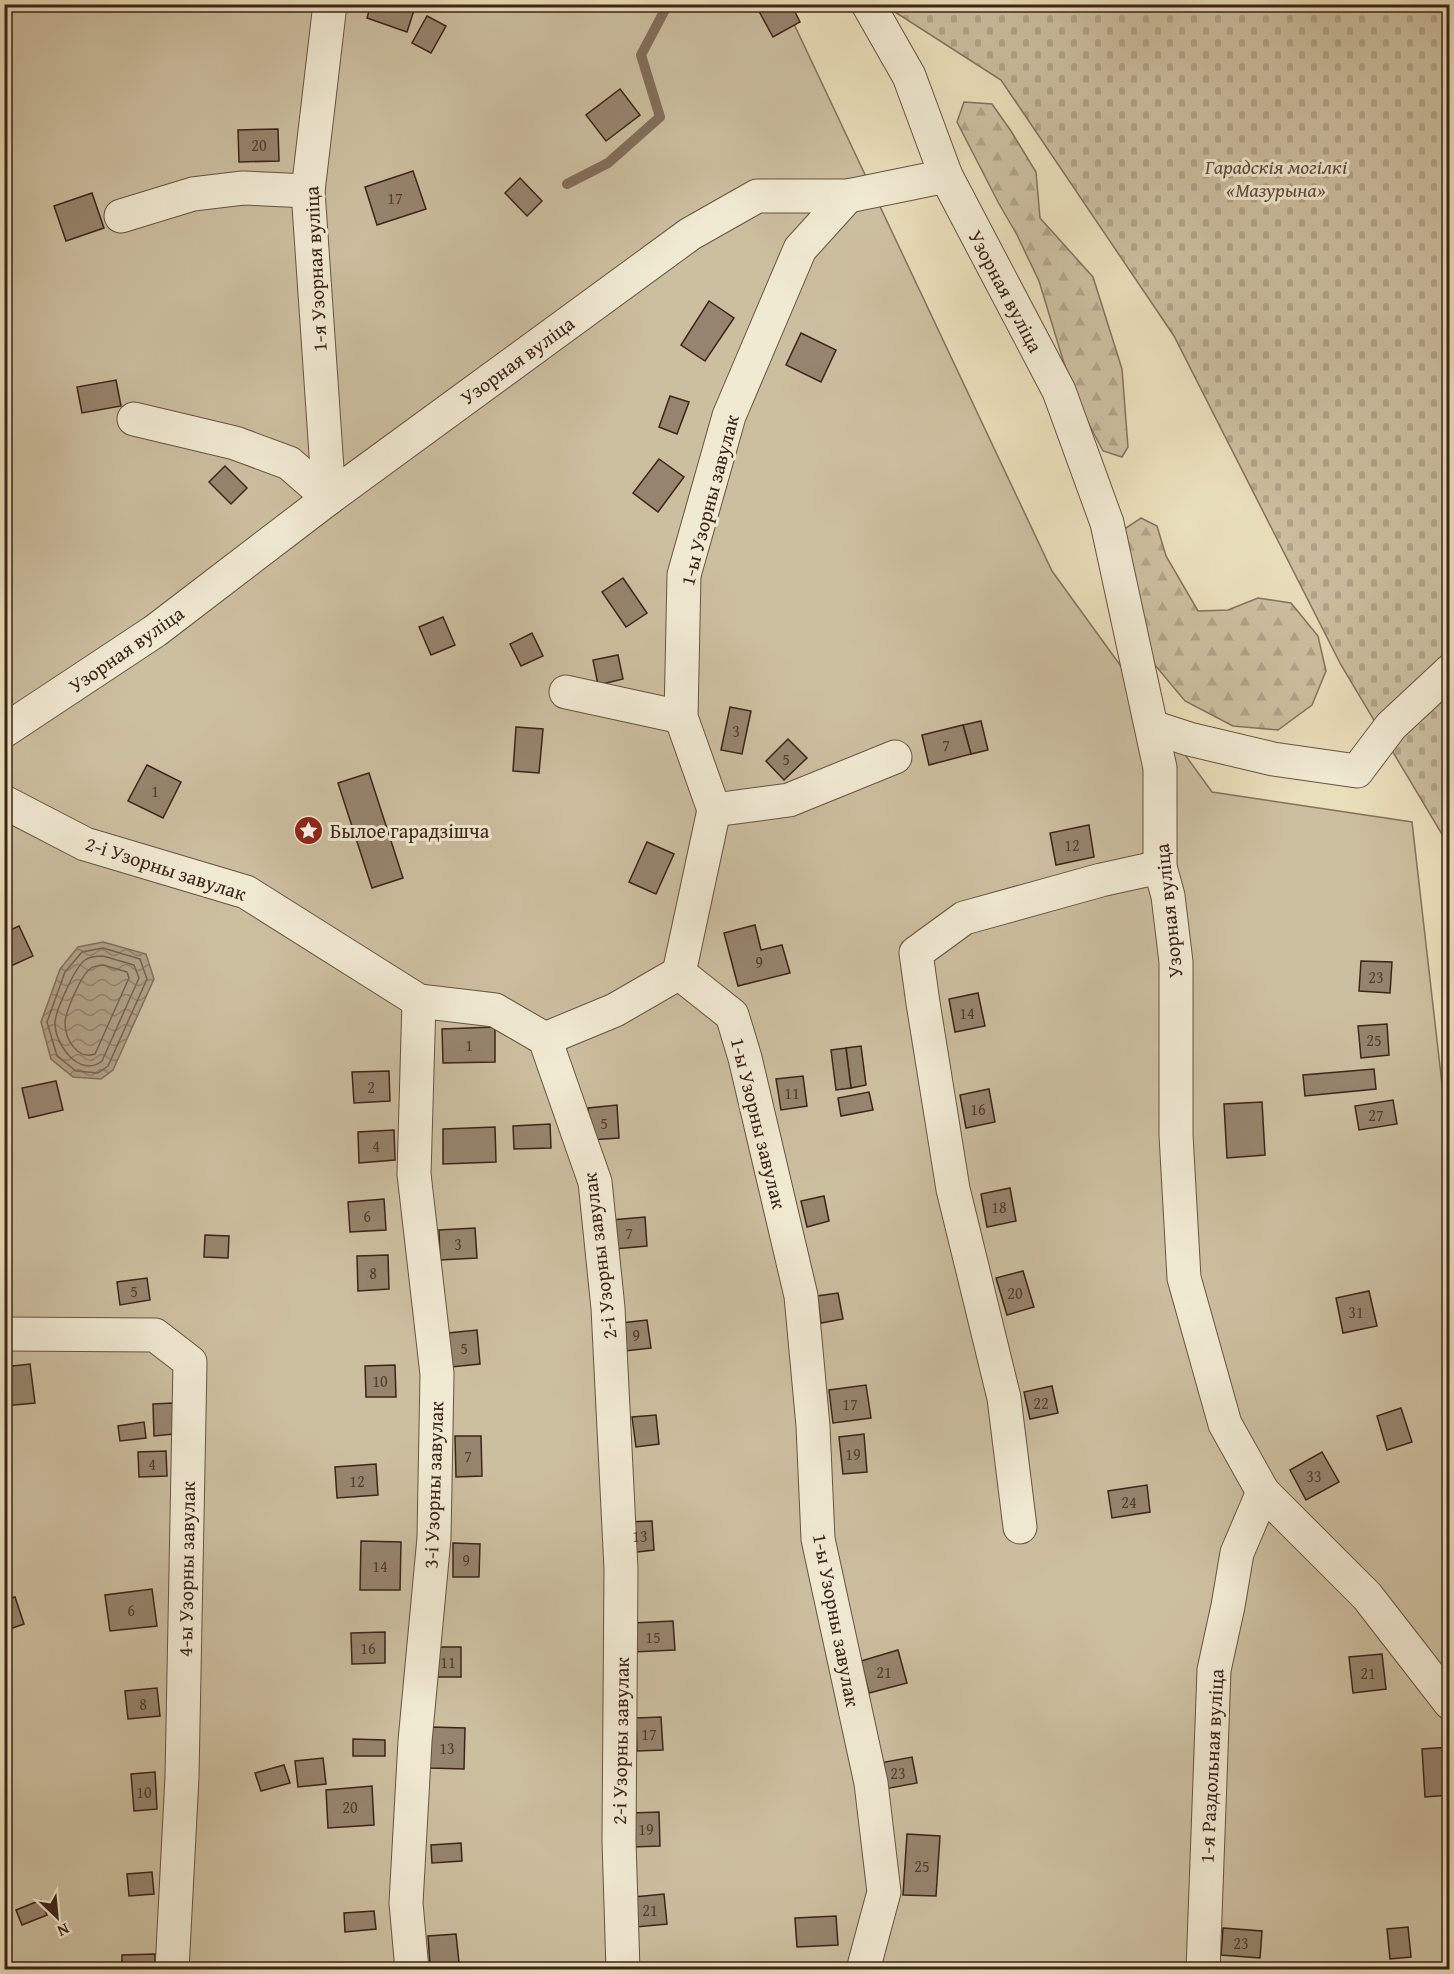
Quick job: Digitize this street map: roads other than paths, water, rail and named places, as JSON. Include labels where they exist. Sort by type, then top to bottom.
[{"type":"lane","name":"1-я Узорная вуліца","points":[[329,498],[308,191],[330,4]]},
{"type":"lane","points":[[868,4],[909,76],[946,176]]},
{"type":"lane","name":"Узорная вуліца","points":[[4,731],[155,631],[329,498],[690,234],[757,196],[848,196],[946,176],[1059,391],[1107,523],[1160,768],[1160,867],[1168,896],[1176,962],[1176,1135],[1184,1278],[1225,1425],[1263,1492]]},
{"type":"lane","points":[[121,216],[193,194],[243,188],[308,191]]},
{"type":"lane","name":"1-ы Узорны завулак","points":[[714,810],[681,717],[684,575],[729,416],[800,249],[848,196]]},
{"type":"lane","points":[[134,419],[235,443],[289,463],[329,498]]},
{"type":"lane","points":[[1152,727],[1189,739],[1273,759],[1357,771],[1390,726],[1449,672]]},
{"type":"lane","points":[[566,692],[681,717]]},
{"type":"lane","points":[[545,1039],[615,1010],[679,973],[714,810],[789,800],[895,757]]},
{"type":"lane","name":"2-і Узорны завулак","points":[[4,802],[85,844],[246,892],[418,1001],[495,1010],[545,1039],[595,1182],[608,1308],[621,1569],[619,1841],[623,1970]]},
{"type":"lane","points":[[1020,1527],[1004,1398],[953,1189],[922,1003],[916,953],[964,918],[1101,880],[1160,867]]},
{"type":"lane","name":"1-ы Узорны завулак","points":[[679,973],[732,1015],[745,1058],[801,1296],[813,1426],[818,1539],[871,1783],[884,1892],[863,1970]]},
{"type":"lane","name":"3-і Узорны завулак","points":[[412,1970],[406,1903],[415,1741],[434,1538],[437,1374],[414,1174],[418,1001]]},
{"type":"lane","name":"4-ы Узорны завулак","points":[[4,1334],[155,1335],[190,1362],[182,1777],[172,1970]]},
{"type":"lane","points":[[1263,1492],[1367,1596],[1449,1703]]},
{"type":"lane","name":"1-я Раздольная вуліца","points":[[1203,1970],[1214,1670],[1237,1553],[1263,1492]]},
{"type":"water","points":[[103,942],[146,954],[154,979],[113,1070],[101,1079],[73,1077],[51,1059],[41,1022],[60,969],[78,947]]},
{"type":"waterway","points":[[567,184],[608,163],[660,117],[641,55],[668,4]]},
{"type":"place","name":"Былое гарадзішча","points":[[309,830]]},
{"type":"park label","name":"Гарадскія могілкі «Мазурына»","points":[[1276,178]]}]
